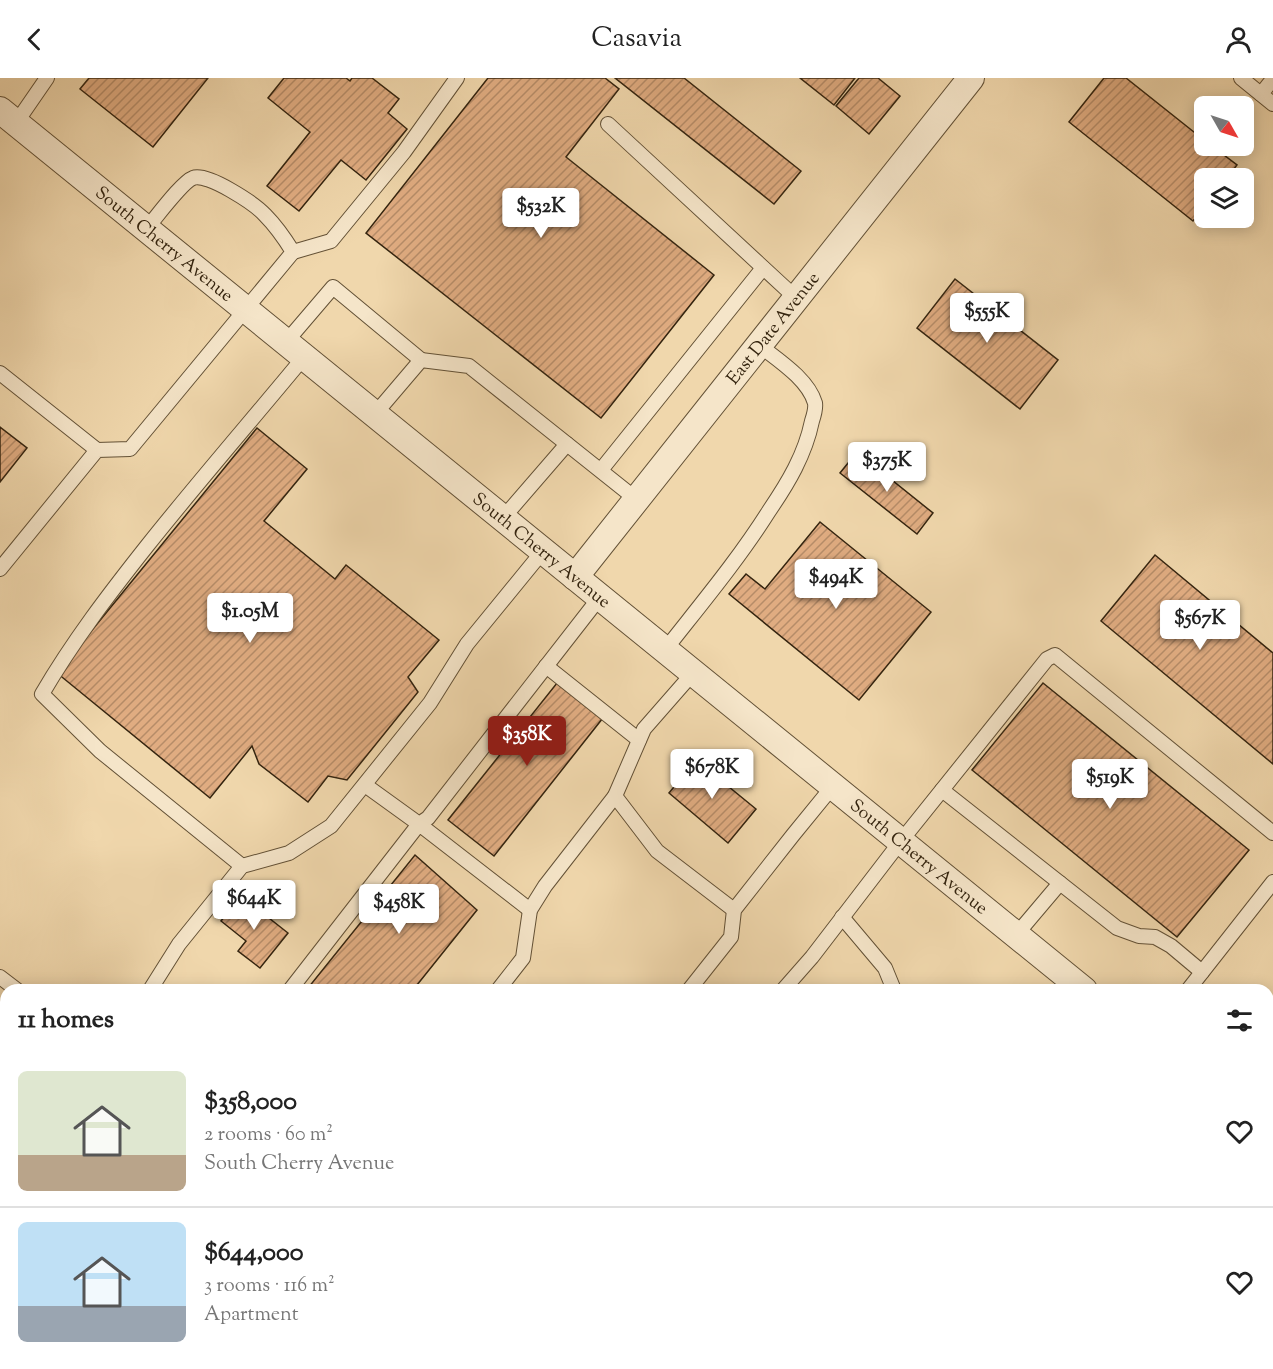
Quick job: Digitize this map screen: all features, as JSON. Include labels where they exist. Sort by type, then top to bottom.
[{"type":"street","name":"East Date Avenue","points":[[574,577],[970,78]]},
{"type":"street","name":"South Cherry Avenue","points":[[8,117],[1077,984]]},
{"type":"lane","points":[[8,117],[47,78]]},
{"type":"lane","points":[[0,373],[98,450],[130,449],[293,252],[331,241],[404,152],[458,78]]},
{"type":"lane","points":[[1241,78],[1273,104]]},
{"type":"lane","points":[[1261,94],[1273,79]]},
{"type":"lane","points":[[608,124],[796,298]]},
{"type":"lane","points":[[146,229],[193,177],[205,177],[223,185],[264,213],[293,252]]},
{"type":"lane","points":[[601,470],[763,268]]},
{"type":"lane","points":[[242,866],[100,751],[42,694],[100,605],[180,504],[295,349],[333,287],[421,360],[469,366],[636,499]]},
{"type":"lane","points":[[665,650],[732,565],[759,526],[792,475],[810,432],[816,405],[808,387],[759,345]]},
{"type":"lane","points":[[375,414],[421,360]]},
{"type":"lane","points":[[503,518],[567,444]]},
{"type":"lane","points":[[0,569],[98,450]]},
{"type":"lane","points":[[154,984],[179,944],[242,866],[289,853],[331,826],[430,703],[466,644],[543,552]]},
{"type":"lane","points":[[295,984],[419,824],[428,818],[600,597]]},
{"type":"lane","points":[[788,984],[1047,659],[1055,655],[1273,833]]},
{"type":"lane","points":[[546,666],[639,740]]},
{"type":"lane","points":[[503,984],[524,958],[530,910],[545,886],[615,796],[644,729],[693,673]]},
{"type":"lane","points":[[365,785],[530,910]]},
{"type":"lane","points":[[694,984],[731,937],[734,910],[833,786]]},
{"type":"lane","points":[[942,789],[1117,928],[1139,936],[1155,937],[1171,946],[1202,972]]},
{"type":"lane","points":[[615,796],[657,851],[734,910]]},
{"type":"lane","points":[[1193,984],[1273,882]]},
{"type":"lane","points":[[1017,935],[1060,883]]},
{"type":"lane","points":[[842,918],[885,968],[892,984]]},
{"type":"building","points":[[89,78],[208,78],[153,147],[80,89]]},
{"type":"building","points":[[284,78],[346,78],[350,81],[352,78],[372,78],[399,99],[388,113],[407,129],[366,180],[341,160],[299,211],[267,186],[310,132],[268,98]]},
{"type":"building","points":[[488,78],[605,78],[619,89],[566,157],[714,275],[601,418],[366,233]]},
{"type":"building","points":[[615,78],[684,78],[801,171],[774,204]]},
{"type":"building","points":[[800,78],[855,78],[834,105]]},
{"type":"building","points":[[859,78],[878,78],[900,96],[869,134],[836,106]]},
{"type":"building","points":[[1104,78],[1126,78],[1194,132],[1194,156],[1225,156],[1237,165],[1235,168],[1194,168],[1193,221],[1069,122]]},
{"type":"building","points":[[955,279],[1058,360],[1020,409],[917,328]]},
{"type":"building","points":[[0,427],[27,448],[0,482]]},
{"type":"building","points":[[257,428],[307,469],[264,521],[335,579],[346,565],[439,640],[408,677],[418,692],[347,780],[328,776],[308,802],[259,764],[252,746],[210,798],[57,673]]},
{"type":"building","points":[[857,452],[933,513],[917,534],[840,473]]},
{"type":"building","points":[[820,522],[931,612],[859,700],[729,594],[746,574],[765,589]]},
{"type":"building","points":[[1155,555],[1273,653],[1273,764],[1101,621]]},
{"type":"building","points":[[561,678],[606,714],[494,856],[448,820]]},
{"type":"building","points":[[1043,683],[1249,850],[1177,937],[972,770]]},
{"type":"building","points":[[703,752],[712,773],[756,809],[728,843],[669,793]]},
{"type":"building","points":[[415,855],[477,910],[418,984],[311,984]]},
{"type":"building","points":[[241,896],[288,933],[260,968],[238,951],[246,941],[221,921]]}]
